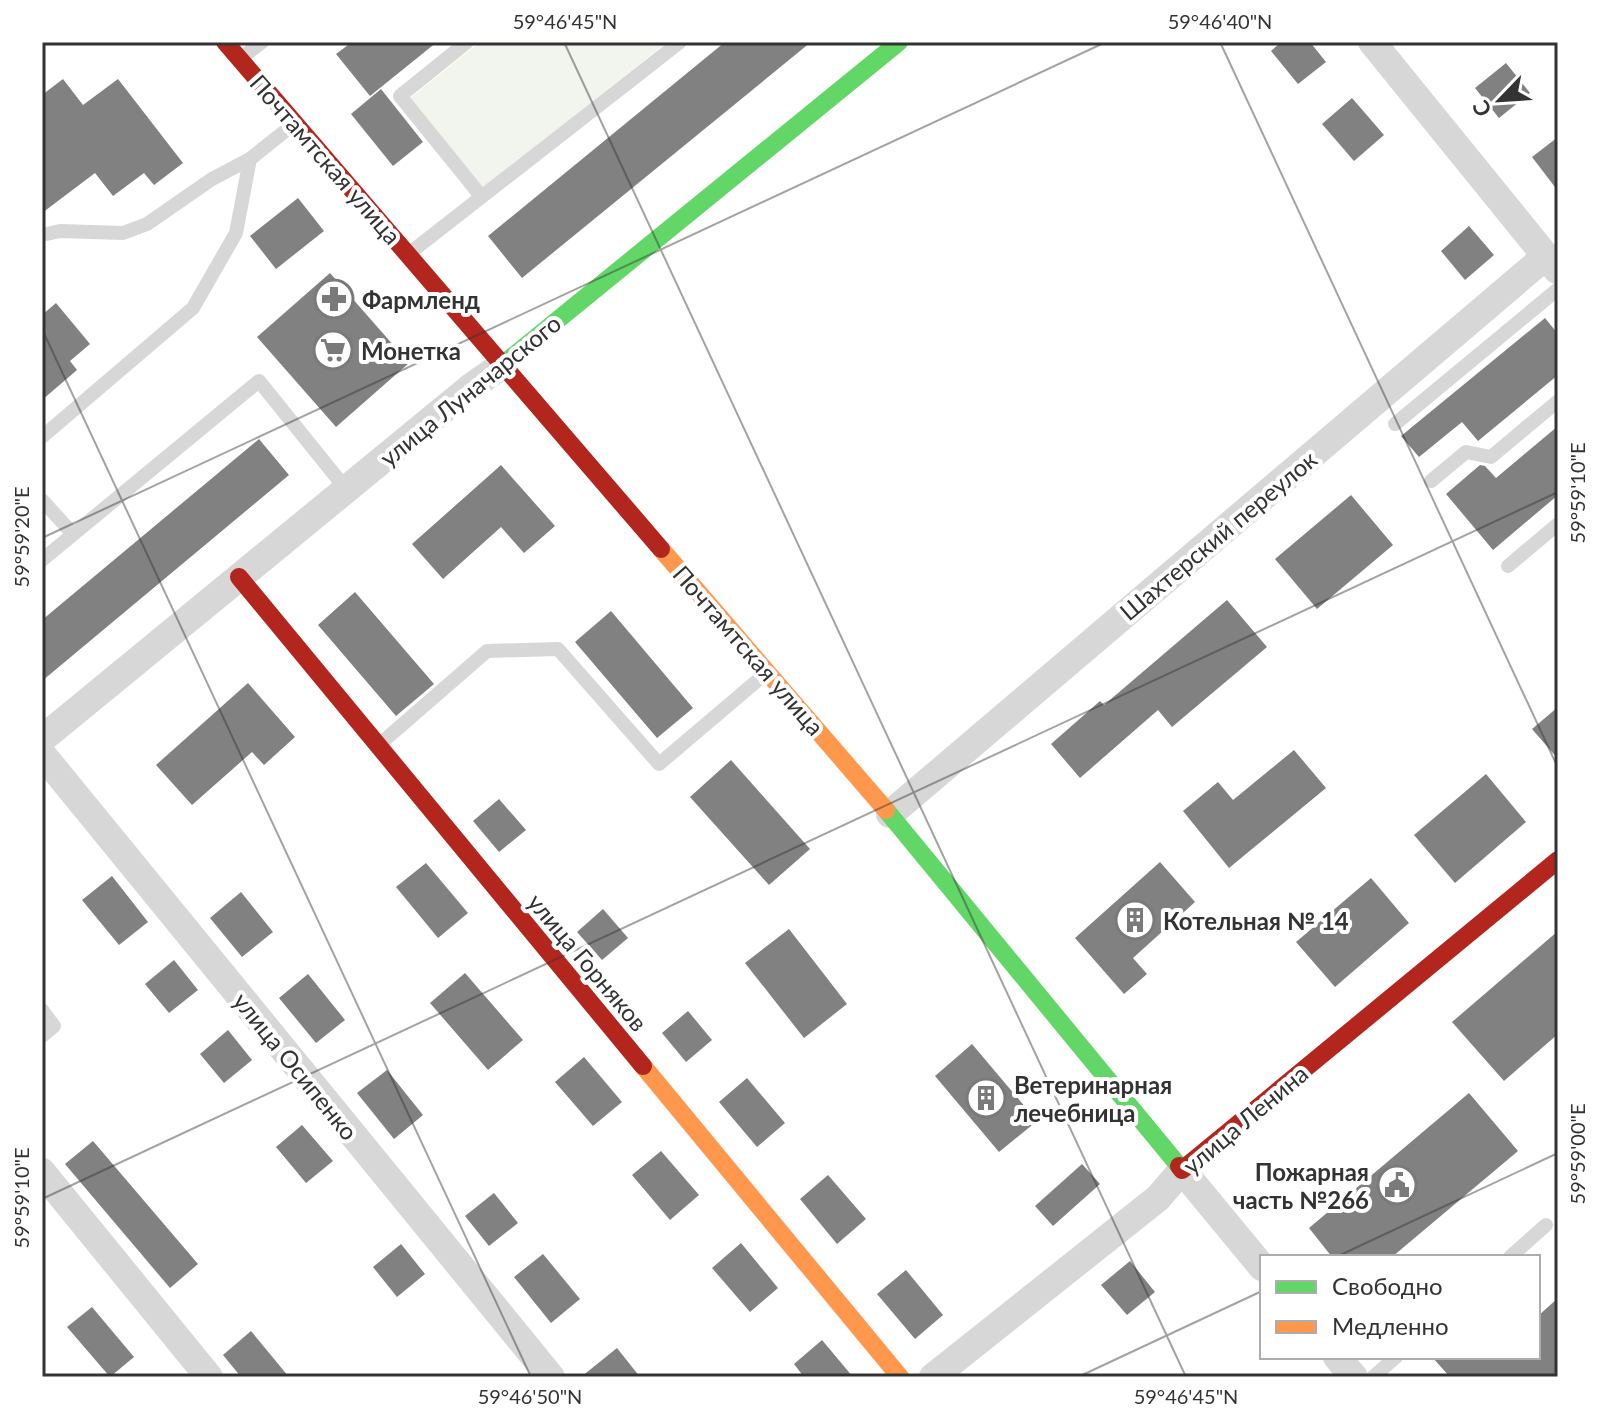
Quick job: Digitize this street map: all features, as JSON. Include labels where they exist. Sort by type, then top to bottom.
[{"type":"street","name":"Почтамтская улица","points":[[225,42],[890,814],[1260,1265]]},
{"type":"street","name":"улица Луначарского","points":[[42,739],[899,42]]},
{"type":"street","points":[[1372,42],[1552,264]]},
{"type":"street","name":"Шахтерский переулок","points":[[890,814],[1552,264]]},
{"type":"street","name":"улица Горняков","points":[[239,577],[900,1377]]},
{"type":"street","name":"улица Осипенко","points":[[42,754],[551,1377]]},
{"type":"street","name":"улица Ленина","points":[[933,1377],[1158,1198],[1182,1170],[1558,860]]},
{"type":"street","points":[[42,1172],[209,1377]]},
{"type":"street","points":[[1339,1359],[1354,1377]]},
{"type":"lane","points":[[240,59],[262,42]]},
{"type":"lane","points":[[467,42],[400,96],[481,196]]},
{"type":"lane","points":[[407,255],[680,42]]},
{"type":"lane","points":[[42,235],[60,231],[123,233],[147,224],[212,179],[250,159],[294,123]]},
{"type":"lane","points":[[42,437],[193,308],[236,233],[250,159]]},
{"type":"lane","points":[[1395,424],[1558,289]]},
{"type":"lane","points":[[42,560],[259,381],[346,489]]},
{"type":"lane","points":[[1431,481],[1466,452],[1491,457],[1558,401]]},
{"type":"lane","points":[[42,500],[72,533]]},
{"type":"lane","points":[[1508,566],[1558,524]]},
{"type":"lane","points":[[378,746],[487,651],[558,649],[659,764],[768,671]]},
{"type":"lane","points":[[42,1010],[54,1026],[42,1036]]},
{"type":"lane","points":[[1512,1255],[1546,1225]]},
{"type":"lane","points":[[1373,1377],[1394,1359]]},
{"type":"shaded area","points":[[480,42],[667,42],[482,189],[409,99]]},
{"type":"building","points":[[352,42],[437,42],[370,96],[336,54]]},
{"type":"building","points":[[725,42],[811,42],[522,278],[488,236]]},
{"type":"building","points":[[1281,42],[1310,42],[1326,62],[1298,84],[1271,51]]},
{"type":"building","points":[[1506,63],[1530,93],[1499,118],[1475,88]]},
{"type":"building","points":[[63,79],[83,105],[118,79],[183,163],[154,185],[144,173],[113,196],[95,173],[42,213],[42,95]]},
{"type":"building","points":[[381,89],[423,142],[393,166],[351,114]]},
{"type":"building","points":[[1352,98],[1384,135],[1354,161],[1322,124]]},
{"type":"building","points":[[1558,137],[1558,191],[1532,157]]},
{"type":"building","points":[[298,198],[324,231],[276,269],[250,236]]},
{"type":"building","points":[[1469,226],[1494,255],[1465,280],[1441,251]]},
{"type":"building","name":"Монетка","points":[[330,273],[409,363],[336,427],[257,337]]},
{"type":"building","points":[[56,303],[90,344],[70,361],[77,370],[42,400],[42,315]]},
{"type":"building","points":[[1545,318],[1558,334],[1558,375],[1478,441],[1462,422],[1419,457],[1401,436]]},
{"type":"building","points":[[1558,426],[1558,495],[1493,550],[1446,494],[1480,465],[1496,478]]},
{"type":"building","points":[[259,439],[289,475],[42,681],[42,620]]},
{"type":"building","points":[[501,465],[555,526],[524,553],[501,527],[443,579],[412,544]]},
{"type":"building","points":[[1351,495],[1393,545],[1317,609],[1275,559]]},
{"type":"building","points":[[355,592],[434,684],[396,716],[318,625]]},
{"type":"building","points":[[1227,600],[1267,647],[1172,727],[1158,710],[1080,778],[1051,744],[1100,701],[1104,705]]},
{"type":"building","points":[[611,611],[693,708],[657,738],[575,642]]},
{"type":"building","points":[[248,683],[295,737],[264,765],[252,752],[192,805],[156,765]]},
{"type":"building","points":[[1558,707],[1558,759],[1532,729]]},
{"type":"building","points":[[1294,750],[1326,788],[1229,868],[1183,811],[1218,782],[1233,800]]},
{"type":"building","points":[[731,760],[810,849],[769,885],[690,797]]},
{"type":"building","points":[[1486,774],[1526,822],[1455,883],[1414,835]]},
{"type":"building","points":[[499,799],[526,830],[499,852],[473,821]]},
{"type":"building","name":"Котельная № 14","points":[[1160,862],[1195,902],[1133,958],[1147,974],[1124,994],[1075,938]]},
{"type":"building","points":[[426,863],[468,913],[438,938],[396,887]]},
{"type":"building","points":[[112,876],[148,922],[119,945],[82,900]]},
{"type":"building","points":[[1371,878],[1409,923],[1335,987],[1296,942]]},
{"type":"building","points":[[241,892],[273,932],[242,957],[210,918]]},
{"type":"building","points":[[603,909],[628,938],[602,960],[577,932]]},
{"type":"building","points":[[789,929],[847,1004],[804,1038],[745,963]]},
{"type":"building","points":[[1558,931],[1558,1034],[1504,1081],[1452,1022]]},
{"type":"building","points":[[174,960],[198,990],[169,1013],[145,984]]},
{"type":"building","points":[[465,973],[523,1040],[488,1070],[430,1003]]},
{"type":"building","points":[[308,974],[345,1020],[316,1043],[279,998]]},
{"type":"building","points":[[688,1011],[712,1040],[686,1062],[662,1033]]},
{"type":"building","points":[[228,1030],[252,1060],[224,1083],[200,1054]]},
{"type":"building","name":"Ветеринарная лечебница","points":[[972,1044],[1037,1121],[999,1152],[935,1076]]},
{"type":"building","points":[[584,1057],[622,1102],[593,1126],[555,1082]]},
{"type":"building","points":[[387,1070],[423,1115],[394,1139],[357,1093]]},
{"type":"building","points":[[747,1078],[785,1123],[757,1147],[719,1102]]},
{"type":"building","points":[[1469,1093],[1518,1151],[1394,1255],[1330,1255],[1309,1228]]},
{"type":"building","points":[[302,1125],[333,1161],[306,1183],[276,1147]]},
{"type":"building","points":[[93,1141],[198,1264],[170,1288],[65,1164]]},
{"type":"building","points":[[661,1151],[699,1195],[670,1220],[632,1175]]},
{"type":"building","points":[[1082,1164],[1100,1184],[1053,1226],[1035,1206]]},
{"type":"building","points":[[828,1175],[866,1219],[837,1244],[800,1199]]},
{"type":"building","points":[[494,1193],[518,1223],[489,1246],[465,1216]]},
{"type":"building","points":[[741,1243],[778,1288],[750,1312],[712,1268]]},
{"type":"building","points":[[401,1244],[425,1274],[397,1297],[373,1267]]},
{"type":"building","points":[[543,1254],[580,1299],[551,1323],[514,1277]]},
{"type":"building","points":[[1130,1261],[1155,1292],[1127,1315],[1101,1285]]},
{"type":"building","points":[[906,1270],[943,1315],[915,1339],[877,1294]]},
{"type":"building","points":[[1558,1298],[1558,1377],[1450,1377],[1434,1359],[1540,1359],[1540,1314]]},
{"type":"building","points":[[92,1307],[134,1357],[110,1377],[67,1327]]},
{"type":"building","points":[[251,1331],[289,1377],[241,1377],[223,1355]]},
{"type":"building","points":[[822,1340],[853,1377],[804,1377],[794,1364]]},
{"type":"building","points":[[617,1348],[640,1377],[581,1377]]},
{"type":"traffic: fast","points":[[501,366],[899,42]]},
{"type":"traffic: fast","points":[[886,810],[1179,1166]]},
{"type":"traffic: slow","points":[[661,549],[886,810]]},
{"type":"traffic: slow","points":[[643,1066],[900,1377]]},
{"type":"traffic: jam","points":[[225,42],[661,549]]},
{"type":"traffic: jam","points":[[239,577],[643,1066]]},
{"type":"traffic: jam","points":[[1179,1166],[1182,1170],[1558,860]]},
{"type":"place","name":"Фармленд","points":[[334,299]]},
{"type":"place","name":"Монетка","points":[[333,350]]},
{"type":"place","name":"Котельная № 14","points":[[1135,920]]},
{"type":"place","name":"Ветеринарная лечебница","points":[[986,1098]]},
{"type":"place","name":"Пожарная часть №266","points":[[1397,1185]]}]
